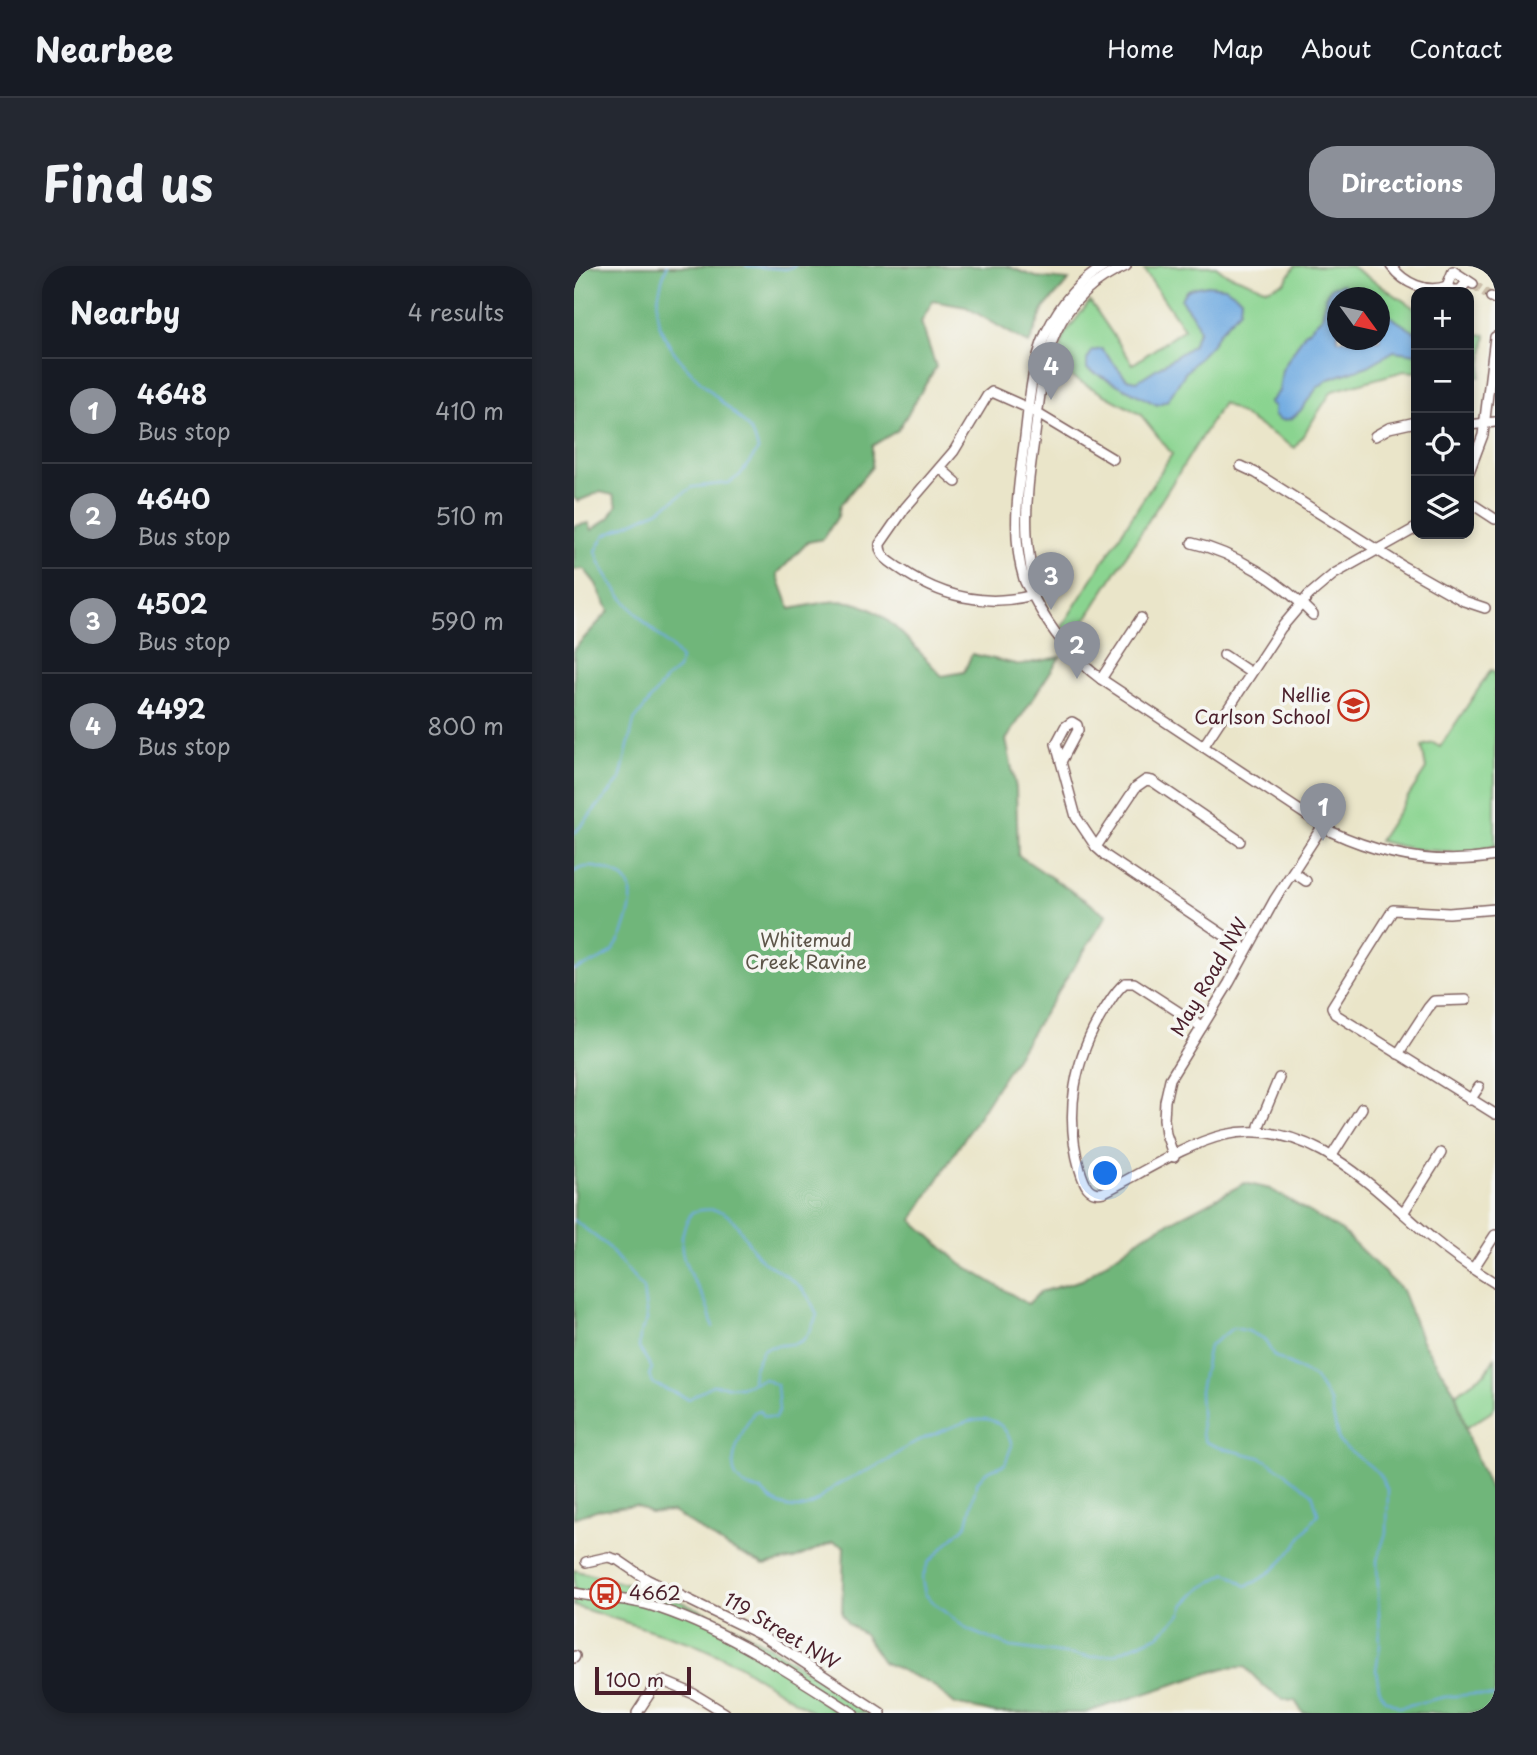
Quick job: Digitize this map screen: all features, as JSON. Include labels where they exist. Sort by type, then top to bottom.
[{"type":"street","points":[[1033,411],[1038,355],[1054,318],[1079,286],[1105,266]]},
{"type":"street","points":[[1126,266],[1086,292],[1058,327],[1043,366],[1019,482],[1017,526],[1025,581],[1044,619],[1073,656],[1101,679],[1322,827],[1367,847],[1404,857],[1456,861],[1495,856]]},
{"type":"street","points":[[1391,266],[1426,290],[1447,286],[1452,290],[1460,290],[1471,283],[1453,271],[1447,286]]},
{"type":"street","points":[[1474,461],[1490,422],[1495,337]]},
{"type":"street","points":[[1033,596],[1002,601],[953,595],[921,582],[899,568],[881,553],[880,544],[896,519],[940,468],[964,435],[989,393],[996,392],[1033,411],[1112,459]]},
{"type":"street","points":[[1375,436],[1395,426],[1411,423]]},
{"type":"street","points":[[1241,466],[1378,551],[1464,601],[1485,608]]},
{"type":"street","points":[[940,468],[956,482]]},
{"type":"street","points":[[1474,505],[1495,519]]},
{"type":"street","points":[[1203,747],[1281,628],[1301,603],[1334,574],[1411,531]]},
{"type":"street","points":[[1192,542],[1228,554],[1301,603],[1313,615]]},
{"type":"street","points":[[1101,679],[1141,618]]},
{"type":"street","points":[[1224,655],[1251,673]]},
{"type":"street","points":[[1061,762],[1076,817],[1096,847],[1246,950]]},
{"type":"street","points":[[1096,847],[1136,787],[1149,780],[1240,841]]},
{"type":"street","name":"May Road NW","points":[[1174,1157],[1165,1127],[1164,1110],[1167,1088],[1175,1069],[1322,827]]},
{"type":"street","points":[[1293,872],[1307,881]]},
{"type":"street","points":[[1495,909],[1449,913],[1393,909],[1332,1007],[1335,1013],[1495,1114]]},
{"type":"street","points":[[1202,1027],[1137,985],[1125,984],[1117,990],[1094,1026],[1077,1074],[1072,1116],[1074,1142],[1081,1173],[1089,1189],[1096,1193],[1104,1192],[1214,1138],[1231,1134],[1259,1132],[1301,1141],[1366,1181],[1473,1269],[1495,1283]]},
{"type":"street","points":[[1398,1054],[1434,1001],[1466,1000]]},
{"type":"street","points":[[1259,1132],[1259,1126],[1279,1079]]},
{"type":"street","points":[[1470,1100],[1479,1087]]},
{"type":"street","points":[[1331,1157],[1362,1108]]},
{"type":"street","points":[[1403,1213],[1441,1153]]},
{"type":"street","points":[[1473,1269],[1495,1235]]},
{"type":"street","name":"119 Street NW","points":[[586,1562],[615,1558],[646,1579],[746,1626],[881,1713]]},
{"type":"street","points":[[637,1602],[646,1579]]},
{"type":"street","name":"119 Street NW","points":[[574,1593],[637,1602],[689,1618],[728,1636],[853,1713]]},
{"type":"street","points":[[637,1713],[661,1681],[694,1693],[725,1713]]},
{"type":"green space","name":"Whitemud Creek Ravine","points":[[574,266],[1007,266],[1036,277],[1069,280],[1044,308],[1029,344],[966,307],[933,301],[921,322],[936,367],[898,430],[872,446],[872,467],[840,505],[838,516],[823,539],[808,542],[777,574],[790,609],[835,601],[863,606],[876,612],[900,631],[942,676],[964,672],[972,654],[1020,665],[1060,657],[1006,740],[1016,788],[1018,855],[1107,915],[912,1220],[961,1264],[1028,1304],[1040,1292],[1082,1280],[1145,1235],[1245,1183],[1270,1189],[1342,1231],[1402,1290],[1422,1341],[1455,1392],[1470,1444],[1495,1497],[1495,1713],[1303,1713],[1295,1701],[1274,1694],[1245,1667],[1224,1668],[1085,1713],[995,1713],[955,1704],[931,1684],[883,1662],[864,1634],[848,1624],[842,1614],[844,1546],[833,1542],[794,1559],[764,1565],[727,1547],[673,1512],[650,1513],[636,1505],[596,1510],[574,1518],[574,649],[609,611],[596,584],[584,569],[574,570],[574,526],[589,523],[592,530],[610,517],[617,505],[613,495],[600,492],[578,501],[574,498]]},
{"type":"green space","points":[[1159,266],[1216,266],[1225,273],[1267,289],[1285,282],[1295,266],[1351,266],[1383,287],[1327,287],[1327,350],[1390,350],[1390,292],[1411,306],[1411,372],[1404,371],[1332,391],[1295,448],[1223,403],[1074,638],[1062,626],[1172,454],[1140,414],[1055,368],[1065,334],[1090,301],[1133,364],[1184,329],[1144,270]]},
{"type":"green space","points":[[1474,334],[1486,335],[1480,377],[1474,376]]},
{"type":"green space","points":[[1491,670],[1495,672],[1495,846],[1466,853],[1413,849],[1379,841],[1426,769],[1422,746],[1433,743],[1440,747]]},
{"type":"green space","points":[[1495,1358],[1495,1406],[1491,1412],[1466,1428],[1456,1394],[1486,1372]]},
{"type":"green space","points":[[574,1570],[660,1594],[711,1615],[782,1654],[872,1713],[814,1713],[735,1663],[694,1644],[574,1606]]},
{"type":"water","points":[[1207,285],[1225,287],[1241,298],[1240,310],[1185,373],[1168,400],[1157,405],[1087,369],[1087,360],[1092,351],[1102,349],[1127,379],[1137,381],[1192,346],[1199,330],[1195,319],[1181,300],[1188,290]]},
{"type":"water","points":[[1326,295],[1327,350],[1390,350],[1390,316],[1411,330],[1411,353],[1394,351],[1368,366],[1329,379],[1317,388],[1291,419],[1281,420],[1274,415],[1274,406],[1269,403],[1279,391],[1282,370],[1305,333],[1322,317]]},
{"type":"waterway","points":[[574,834],[620,780],[634,721],[666,679],[678,669],[681,659],[620,594],[605,573],[596,551],[605,535],[659,510],[693,487],[729,483],[740,475],[758,450],[745,424],[685,365],[662,330],[657,306],[667,266]]},
{"type":"waterway","points":[[746,266],[786,269],[795,266]]},
{"type":"waterway","points":[[574,872],[593,867],[610,871],[625,880],[631,892],[630,909],[623,932],[613,950],[574,970]]},
{"type":"waterway","points":[[713,1327],[706,1302],[690,1274],[681,1245],[682,1234],[692,1212],[707,1210],[718,1211],[734,1221],[763,1261],[798,1284],[817,1315],[801,1341],[763,1349],[754,1368],[752,1380]]},
{"type":"waterway","points":[[574,1220],[606,1245],[643,1289],[647,1320],[640,1334],[639,1348],[652,1368],[649,1375],[654,1384],[689,1399],[712,1385],[740,1387],[764,1379],[777,1385],[779,1411],[775,1418],[764,1416],[760,1410],[754,1412],[742,1434],[734,1458],[734,1470],[738,1479],[746,1486],[761,1490],[777,1503],[792,1508],[809,1506],[840,1483],[887,1461],[922,1439],[970,1421],[981,1419],[999,1424],[1012,1445],[1005,1464],[987,1471],[977,1482],[967,1524],[928,1563],[922,1579],[925,1594],[968,1630],[1011,1647],[1090,1657],[1112,1655],[1159,1635],[1181,1614],[1185,1604],[1200,1589],[1227,1573],[1246,1586],[1258,1581],[1287,1556],[1318,1514],[1312,1493],[1262,1458],[1218,1447],[1206,1442],[1202,1433],[1200,1391],[1209,1346],[1233,1328],[1248,1331],[1264,1339],[1274,1356],[1315,1378],[1330,1402],[1339,1442],[1379,1473],[1388,1491],[1387,1530],[1377,1560],[1380,1645],[1376,1670],[1384,1699],[1400,1707],[1444,1697],[1475,1694],[1495,1697]]},
{"type":"tunnel","points":[[1473,284],[1491,297]]},
{"type":"place","name":"4492","points":[[1051,400]]},
{"type":"place","name":"4502","points":[[1051,610]]},
{"type":"place","name":"4640","points":[[1077,679]]},
{"type":"place","name":"Nellie Carlson School","points":[[1354,706]]},
{"type":"place","name":"4648","points":[[1323,841]]},
{"type":"place","name":"4662","points":[[606,1593]]}]
